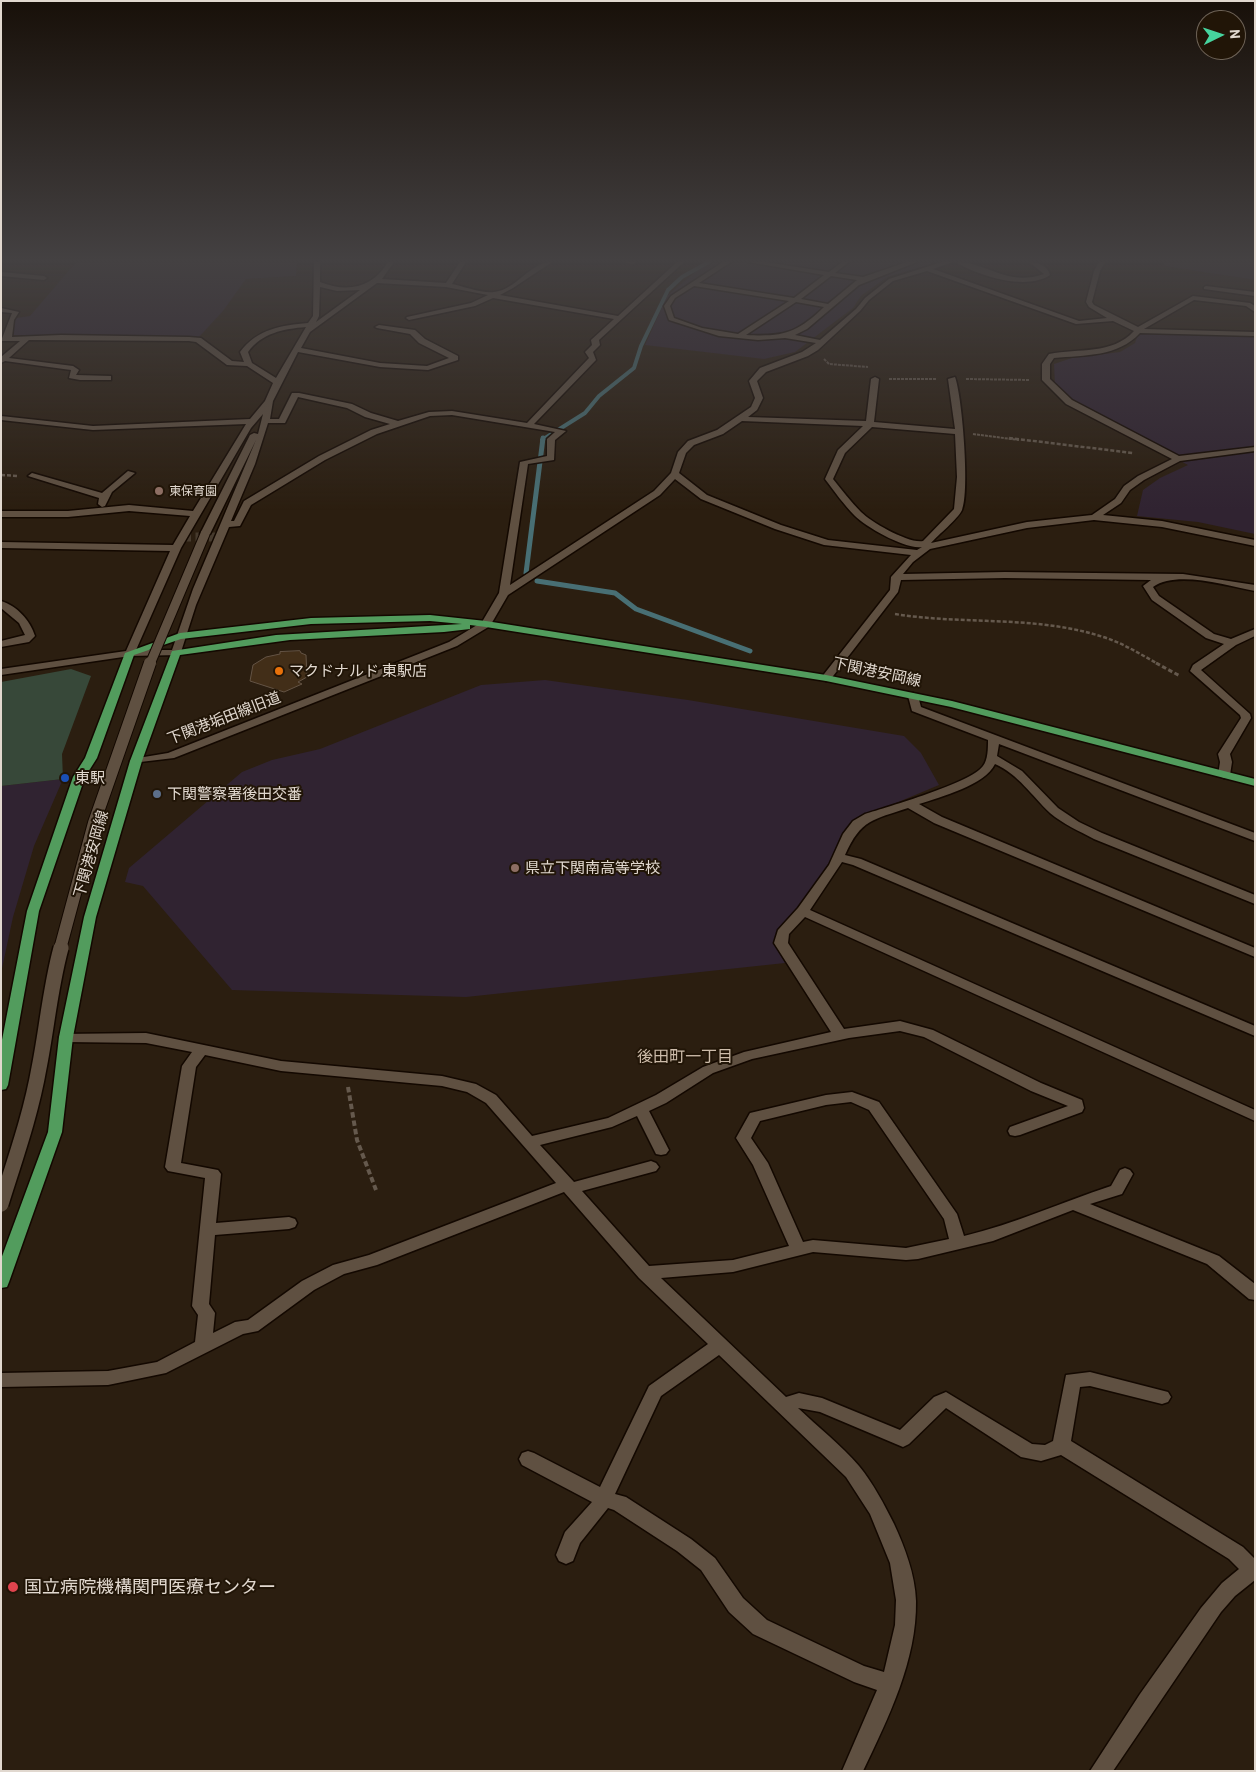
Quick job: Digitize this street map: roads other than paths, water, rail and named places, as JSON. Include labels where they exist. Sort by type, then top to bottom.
[{"type":"main road","name":"下関港安岡線","points":[[130,653],[180,636],[285,623],[346,619],[430,618],[486,624],[826,678],[913,696],[1255,783]]},
{"type":"main road","name":"下関港安岡線","points":[[1,1282],[55,1132],[66,1037],[90,917],[136,761],[176,653],[234,643],[291,637],[427,631],[486,624]]},
{"type":"main road","points":[[1,1085],[33,910],[79,777],[91,758],[130,653]]},
{"type":"street","points":[[2,360],[19,345]]},
{"type":"street","points":[[205,345],[230,363],[249,364],[276,382]]},
{"type":"street","points":[[249,364],[244,352],[250,345]]},
{"type":"street","points":[[1,1204],[23,1135],[37,1078],[52,981],[94,823],[145,676],[205,534],[276,382],[298,345]]},
{"type":"street","points":[[295,349],[380,365],[428,368],[455,358],[429,345]]},
{"type":"street","points":[[528,426],[594,358],[589,352],[596,345]]},
{"type":"street","points":[[504,593],[647,501],[675,474],[682,452],[691,443],[720,432],[754,408],[759,398],[753,381],[762,370],[805,354],[819,345]]},
{"type":"street","points":[[1122,345],[1111,350],[1052,356],[1046,364],[1046,380],[1069,402],[1178,459]]},
{"type":"street","points":[[2,360],[73,368],[75,370],[72,376],[80,378],[108,378]]},
{"type":"street","points":[[875,379],[870,424],[841,452],[829,479],[859,515],[888,534],[916,545],[926,542],[958,510],[961,472],[960,432],[952,379]]},
{"type":"street","points":[[266,421],[282,421],[296,395],[299,395],[349,406],[368,416],[398,424]]},
{"type":"street","points":[[130,653],[176,548],[195,514],[269,400]]},
{"type":"street","points":[[1,672],[130,653],[176,653],[180,636],[244,484],[266,421],[269,400]]},
{"type":"street","points":[[226,524],[237,524],[248,503],[322,458],[364,437],[398,424],[440,412],[562,430],[550,439],[549,458],[524,462],[504,593],[486,624]]},
{"type":"street","points":[[1,418],[93,428],[254,421]]},
{"type":"street","points":[[740,419],[870,424],[960,432]]},
{"type":"street","points":[[1094,517],[1118,501],[1127,488],[1141,478],[1178,459],[1255,449]]},
{"type":"street","points":[[102,509],[103,496],[107,490],[131,473]]},
{"type":"street","points":[[675,474],[704,497],[778,527],[827,543],[868,549],[917,552],[937,544],[1027,524],[1094,517],[1162,524],[1255,543]]},
{"type":"street","points":[[32,476],[103,496]]},
{"type":"street","points":[[1,514],[68,514],[102,509],[129,508],[195,514]]},
{"type":"street","points":[[1,544],[176,548]]},
{"type":"street","points":[[826,678],[894,590],[896,577],[917,552]]},
{"type":"street","points":[[896,577],[966,575],[1162,577],[1198,579],[1255,588]]},
{"type":"street","points":[[1162,577],[1148,586],[1151,595],[1210,636],[1232,643]]},
{"type":"street","points":[[1,604],[20,617],[30,636],[25,640],[1,644]]},
{"type":"street","name":"下関港垢田線旧道","points":[[136,761],[179,752],[453,644],[486,624]]},
{"type":"street","points":[[1224,775],[1226,762],[1224,754],[1246,718],[1250,715],[1195,671],[1197,667],[1232,643],[1255,632]]},
{"type":"street","points":[[913,696],[916,709],[1255,837]]},
{"type":"street","points":[[840,1036],[781,943],[783,933],[803,911],[838,857],[847,837],[858,824],[974,778],[987,769],[994,740]]},
{"type":"street","points":[[991,758],[1012,767],[1051,808],[1075,824],[1098,836],[1255,900]]},
{"type":"street","points":[[908,803],[917,810],[938,820],[1255,953]]},
{"type":"street","points":[[838,857],[857,862],[1255,1031]]},
{"type":"street","points":[[803,911],[1255,1116]]},
{"type":"street","points":[[528,1142],[612,1122],[641,1110],[708,1070],[749,1055],[886,1028],[910,1028],[928,1033],[1036,1087],[1077,1104],[1077,1108],[1015,1131]]},
{"type":"street","points":[[66,1037],[146,1038],[201,1051],[281,1066],[442,1081],[471,1088],[491,1099],[645,1273],[819,1438],[861,1484],[878,1511],[903,1578],[905,1604],[900,1647],[882,1704],[852,1771]]},
{"type":"street","points":[[201,1051],[189,1066],[173,1167],[213,1174],[200,1306],[207,1313],[203,1347]]},
{"type":"street","points":[[799,1250],[760,1163],[743,1138],[755,1117],[826,1100],[852,1097],[874,1106],[951,1218],[958,1244]]},
{"type":"street","points":[[641,1110],[661,1150]]},
{"type":"street","points":[[1,1380],[120,1377],[160,1368],[241,1327],[252,1326],[319,1280],[352,1264],[371,1261],[568,1187],[651,1167]]},
{"type":"street","points":[[645,1273],[733,1266],[813,1246],[906,1254],[958,1244],[1010,1230],[1073,1204],[1117,1190],[1125,1174]]},
{"type":"street","points":[[1073,1204],[1213,1260],[1255,1294]]},
{"type":"street","points":[[207,1230],[289,1223]]},
{"type":"street","points":[[566,1555],[572,1538],[604,1499],[655,1391],[720,1345]]},
{"type":"street","points":[[783,1404],[799,1400],[822,1405],[903,1439],[940,1402],[946,1399],[1027,1451],[1038,1454],[1052,1452],[1061,1446],[1072,1380],[1090,1379],[1162,1397]]},
{"type":"street","points":[[1061,1446],[1236,1554],[1254,1570],[1241,1577],[1222,1597],[1172,1664],[1100,1771]]},
{"type":"street","points":[[528,1459],[604,1499],[619,1503],[684,1545],[708,1564],[736,1605],[760,1626],[861,1675],[888,1684]]},
{"type":"waterway","points":[[543,439],[585,413],[599,396],[634,368],[642,345]]},
{"type":"waterway","points":[[526,573],[543,439]]},
{"type":"waterway","points":[[537,581],[615,593],[636,609],[750,651]]},
{"type":"tunnel","points":[[182,537],[220,537]]},
{"type":"place","name":"東保育園","points":[[159,491]]},
{"type":"place","name":"マクドナルド 東駅店","points":[[279,671]]},
{"type":"place","name":"東駅","points":[[65,778]]},
{"type":"place","name":"下関警察署後田交番","points":[[157,794]]},
{"type":"place","name":"県立下関南高等学校","points":[[515,868]]},
{"type":"place","name":"国立病院機構関門医療センター","points":[[13,1587]]},
{"type":"district","name":"後田町一丁目","points":[[685,1057]]}]
